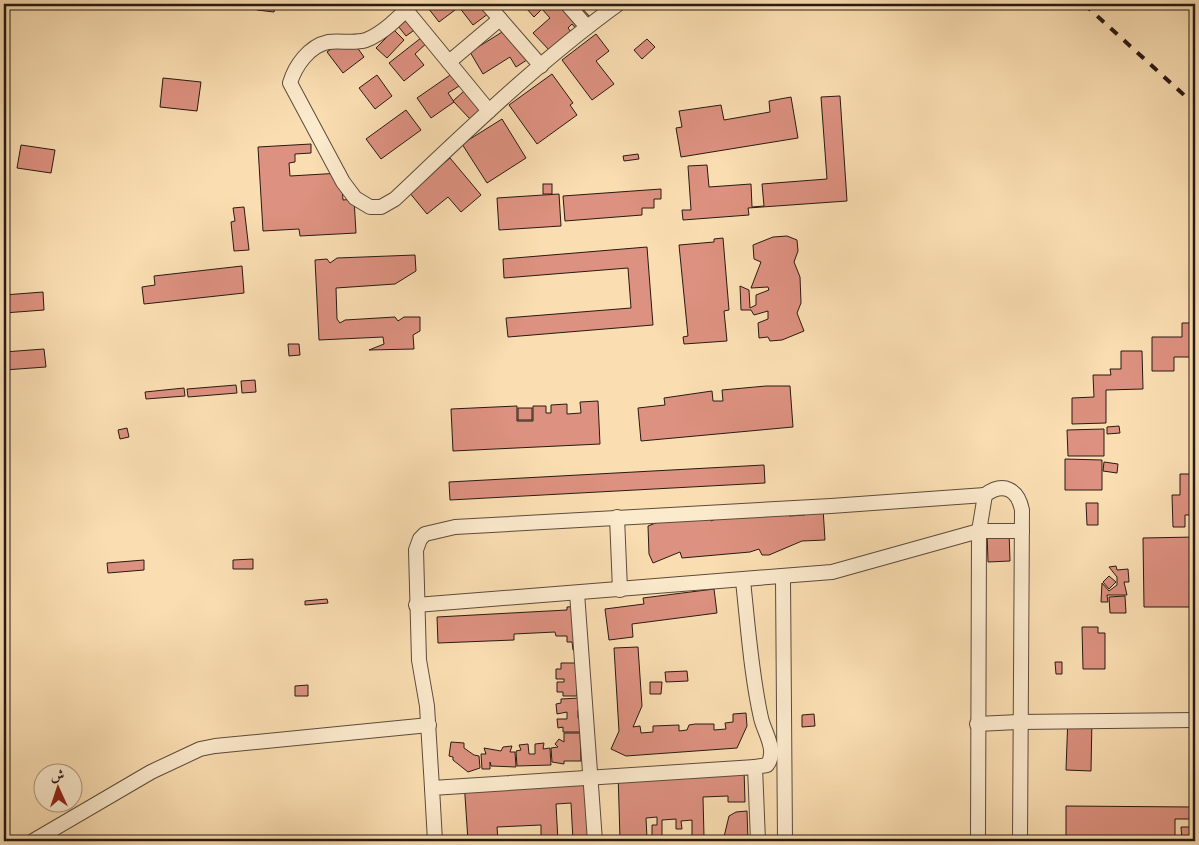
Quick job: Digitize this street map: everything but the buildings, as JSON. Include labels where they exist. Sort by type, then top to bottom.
[{"type":"street","points":[[487,4],[541,66]]},
{"type":"street","points":[[567,4],[587,27]]},
{"type":"street","points":[[489,111],[449,62],[409,7],[367,39],[351,43],[327,42],[311,51],[293,72],[290,83],[343,182],[355,198],[370,207],[381,207],[395,199],[489,111],[587,27],[618,4]]},
{"type":"street","points":[[449,62],[500,19]]},
{"type":"street","points":[[435,841],[429,725],[419,660],[416,605],[416,550],[417,544],[425,534],[455,527],[831,506],[985,495],[992,490],[1000,488],[1015,492],[1020,498],[1022,510],[1019,722],[1020,841]]},
{"type":"street","points":[[978,841],[979,531],[985,495]]},
{"type":"street","points":[[617,517],[620,590]]},
{"type":"street","points":[[416,605],[783,578],[832,572],[979,531],[1022,531]]},
{"type":"street","points":[[783,578],[785,841]]},
{"type":"street","points":[[432,788],[755,768],[767,765],[770,760],[771,750],[758,705],[743,581]]},
{"type":"street","points":[[577,593],[595,841]]},
{"type":"street","points":[[977,724],[1195,720]]},
{"type":"street","points":[[33,841],[151,772],[200,749],[252,742],[429,725]]},
{"type":"street","points":[[755,768],[758,841]]},
{"type":"railway","points":[[1084,4],[1195,105]]}]
